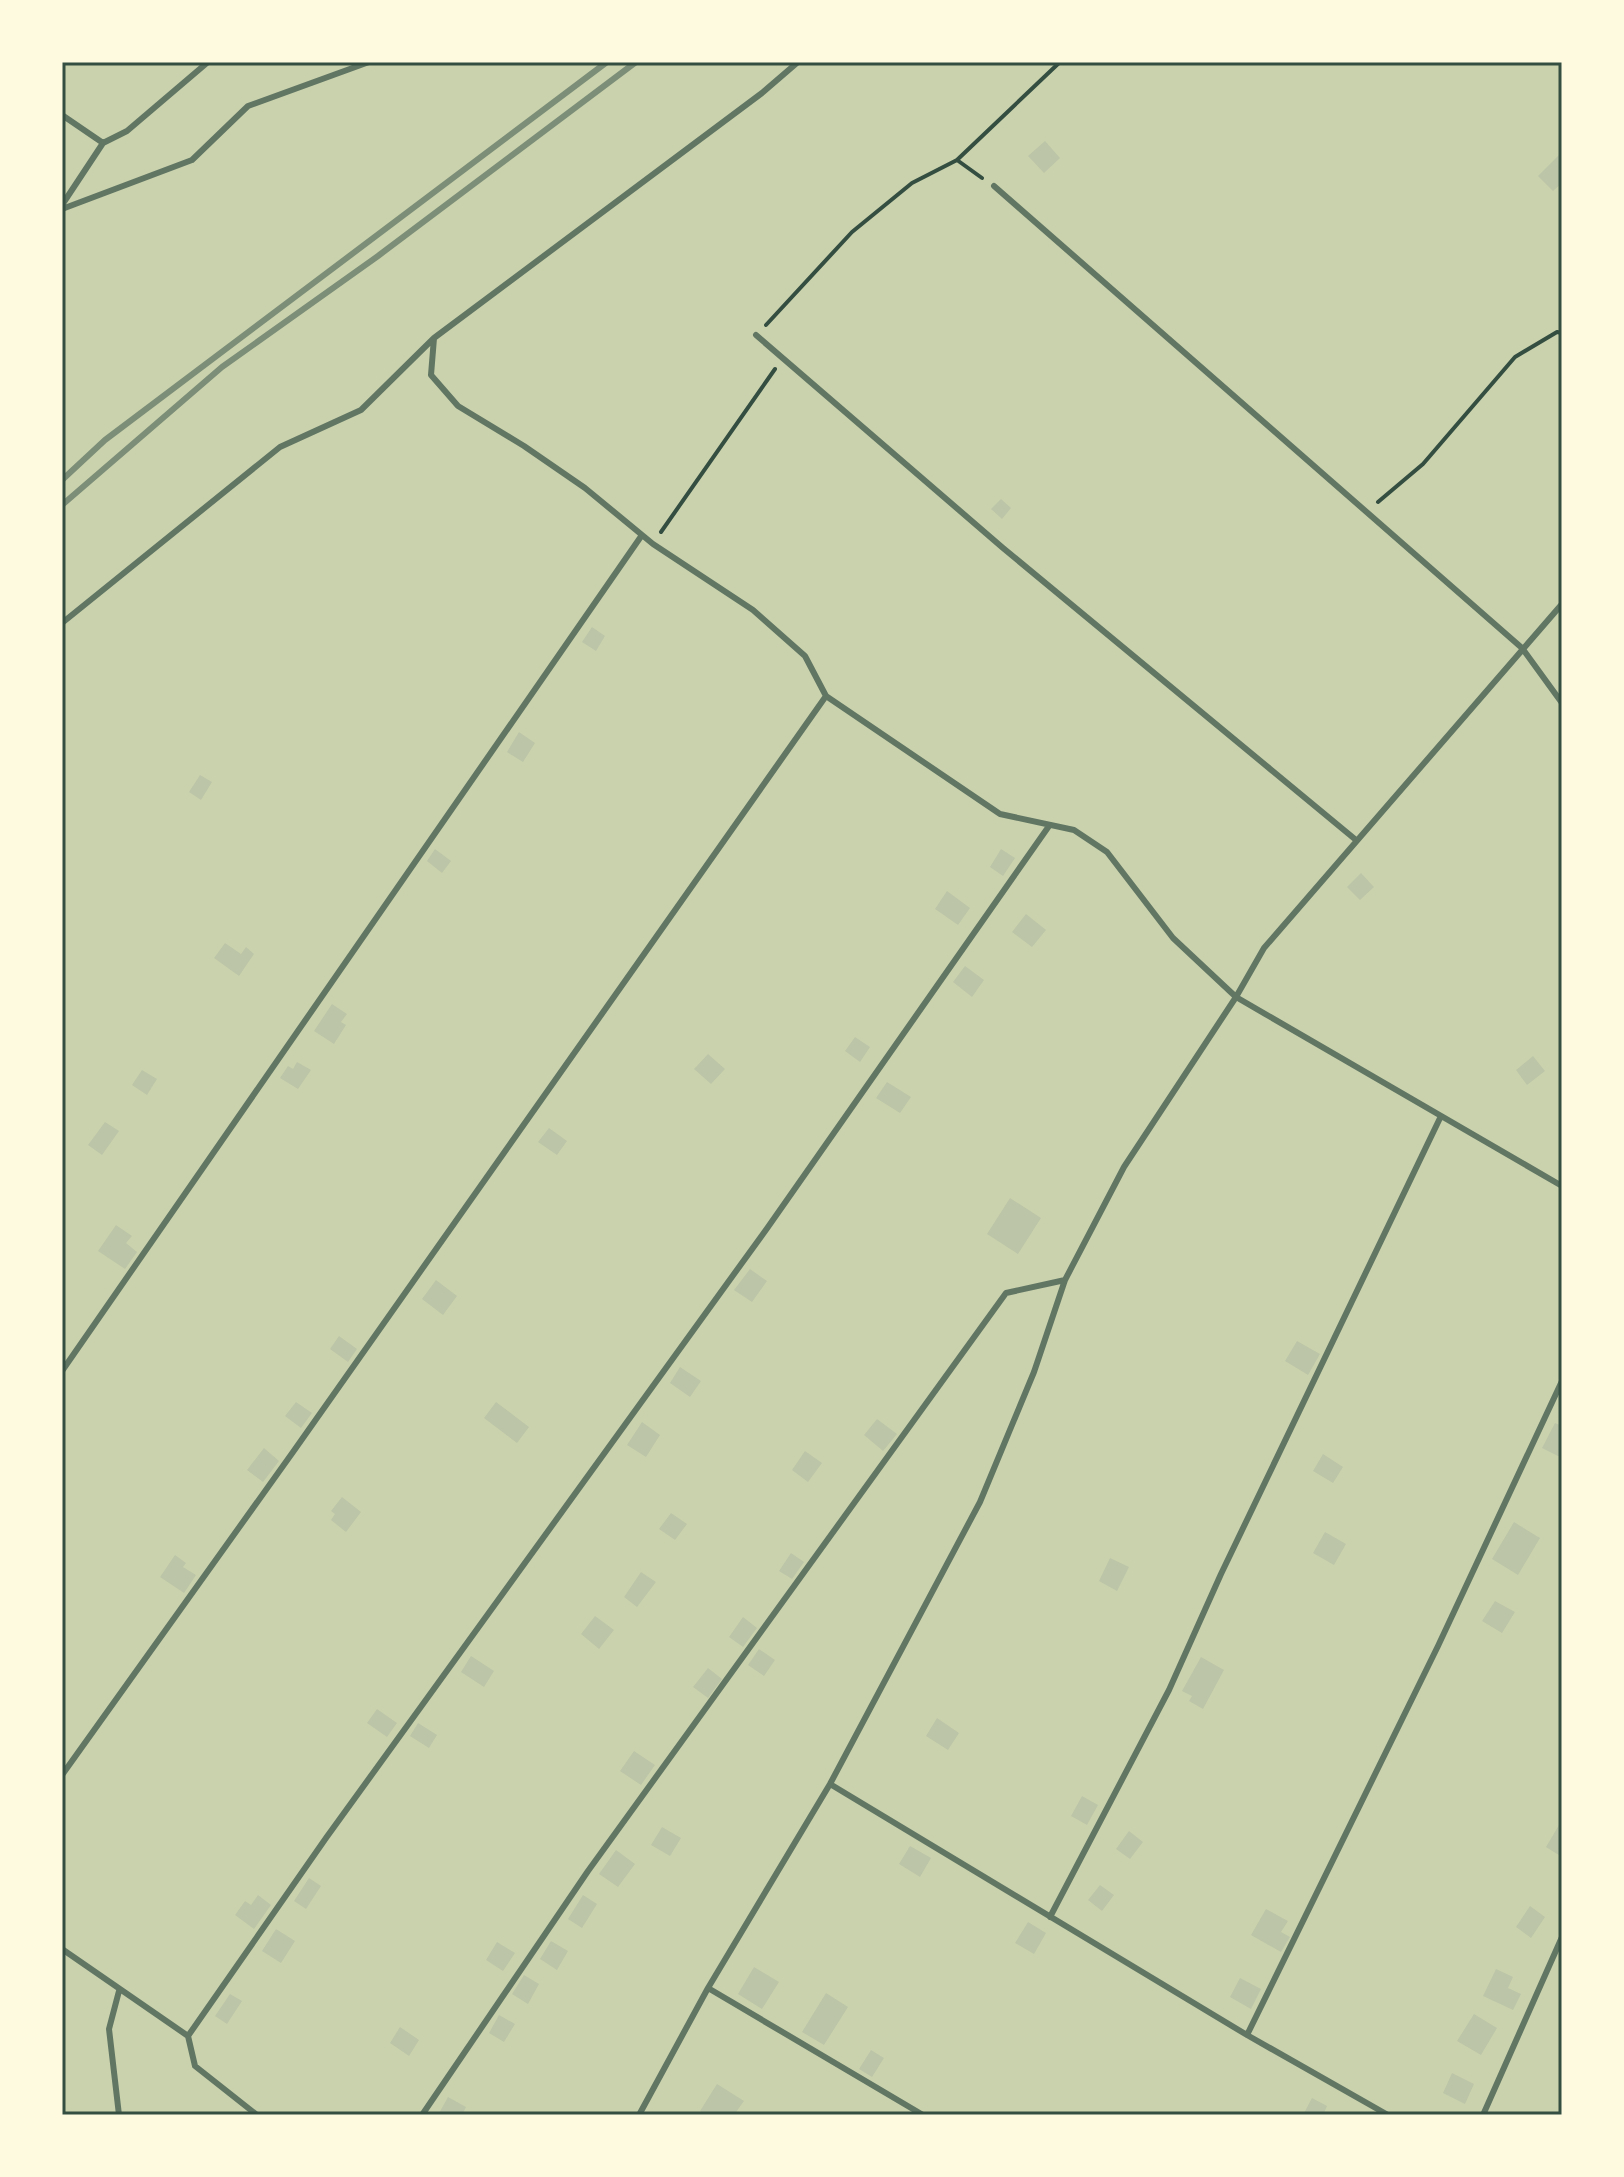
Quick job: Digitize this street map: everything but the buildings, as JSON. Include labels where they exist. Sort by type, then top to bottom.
[{"type":"lane","points":[[62,207],[103,143],[127,131],[208,62]]},
{"type":"lane","points":[[62,207],[192,160],[248,106],[369,62]]},
{"type":"lane","points":[[62,623],[280,447],[361,410],[434,338],[762,93],[798,62]]},
{"type":"lane","points":[[62,115],[103,143]]},
{"type":"lane","points":[[994,186],[1522,648],[1562,703]]},
{"type":"lane","points":[[756,335],[1003,548],[1356,840]]},
{"type":"lane","points":[[434,338],[431,375],[458,406],[585,488],[653,544],[753,610],[805,656],[826,696],[1000,814],[1074,830],[1107,852],[1173,938],[1236,997],[1562,1186]]},
{"type":"lane","points":[[62,1371],[642,535]]},
{"type":"lane","points":[[639,2115],[708,1988],[830,1784],[980,1502],[1034,1372],[1065,1280],[1124,1167],[1236,997],[1264,948],[1562,604]]},
{"type":"lane","points":[[62,1775],[826,696]]},
{"type":"lane","points":[[188,2036],[326,1838],[768,1227],[1049,826]]},
{"type":"lane","points":[[1050,1917],[1169,1690],[1221,1574],[1441,1116]]},
{"type":"lane","points":[[422,2115],[588,1871],[1006,1293],[1065,1280]]},
{"type":"lane","points":[[1247,2035],[1438,1646],[1562,1381]]},
{"type":"lane","points":[[830,1784],[1247,2035],[1388,2115]]},
{"type":"lane","points":[[1486,2114],[1562,1937]]},
{"type":"lane","points":[[62,1949],[188,2036],[195,2066],[257,2115]]},
{"type":"lane","points":[[708,1988],[923,2115]]},
{"type":"lane","points":[[119,1991],[109,2029],[119,2115]]},
{"type":"path","points":[[756,335],[852,232],[912,183],[957,160],[1060,62]]},
{"type":"path","points":[[957,160],[994,186]]},
{"type":"path","points":[[1366,512],[1423,464],[1515,357],[1557,332],[1562,333]]},
{"type":"path","points":[[653,544],[783,358]]},
{"type":"green space","points":[[62,62],[1562,62],[1562,2115],[62,2115]]},
{"type":"railway","points":[[62,480],[105,440],[607,62]]},
{"type":"railway","points":[[62,505],[222,367],[378,256],[636,62]]}]
